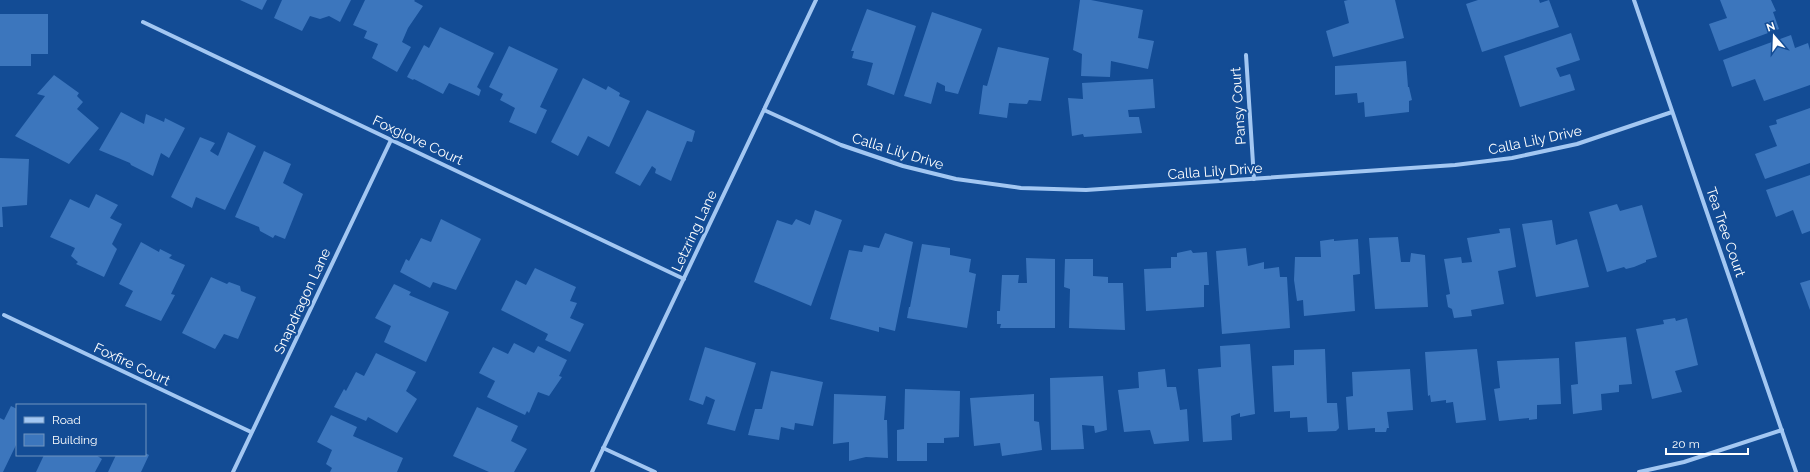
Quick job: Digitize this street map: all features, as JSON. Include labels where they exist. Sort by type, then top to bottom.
[{"type":"street","name":"Letzring Lane","points":[[592,472],[816,0]]},
{"type":"street","name":"Tea Tree Court","points":[[1634,0],[1796,472]]},
{"type":"street","name":"Foxglove Court","points":[[143,22],[684,279]]},
{"type":"street","name":"Pansy Court","points":[[1246,55],[1254,179]]},
{"type":"street","name":"Calla Lily Drive","points":[[764,110],[841,145],[903,166],[956,179],[1020,188],[1086,190],[1455,165],[1512,158],[1577,144],[1672,112]]},
{"type":"street","name":"Snapdragon Lane","points":[[233,472],[391,140]]},
{"type":"street","name":"Foxfire Court","points":[[4,315],[251,432]]},
{"type":"street","points":[[1639,472],[1684,462],[1782,430]]},
{"type":"street","points":[[603,448],[655,472]]},
{"type":"building","points":[[240,0],[267,0],[262,10]]},
{"type":"building","points":[[282,0],[351,0],[340,22],[329,16],[320,19],[310,16],[302,31],[274,18]]},
{"type":"building","points":[[365,0],[415,0],[414,1],[423,6],[408,28],[402,42],[411,47],[397,72],[372,58],[378,44],[364,38],[367,31],[353,25]]},
{"type":"building","points":[[1080,0],[1091,0],[1143,10],[1138,38],[1154,41],[1148,69],[1111,61],[1110,77],[1081,76],[1082,54],[1073,50]]},
{"type":"building","points":[[1395,0],[1404,38],[1333,57],[1326,31],[1349,23],[1344,1]]},
{"type":"building","points":[[1478,0],[1539,0],[1540,3],[1549,0],[1559,27],[1482,52],[1466,4]]},
{"type":"building","points":[[1720,0],[1771,0],[1776,11],[1773,12],[1779,29],[1719,51],[1709,24],[1727,18]]},
{"type":"building","points":[[867,9],[916,26],[894,95],[867,85],[873,63],[852,58],[854,51],[851,51]]},
{"type":"building","points":[[932,12],[982,29],[958,94],[945,91],[945,86],[937,82],[931,104],[904,96]]},
{"type":"building","points":[[0,14],[48,14],[48,54],[31,54],[31,66],[0,66]]},
{"type":"building","points":[[440,27],[494,53],[477,87],[481,90],[479,96],[449,83],[443,94],[407,77],[424,45],[429,48]]},
{"type":"building","points":[[1571,33],[1580,60],[1556,68],[1560,77],[1570,74],[1575,90],[1520,107],[1504,56]]},
{"type":"building","points":[[1791,35],[1795,48],[1808,43],[1810,50],[1810,85],[1764,101],[1755,79],[1732,87],[1723,60]]},
{"type":"building","points":[[509,46],[558,69],[540,107],[547,110],[536,134],[509,122],[515,108],[500,100],[503,94],[489,87]]},
{"type":"building","points":[[998,47],[1049,58],[1041,101],[1029,100],[1027,104],[1009,103],[1007,118],[979,114],[983,85],[987,86]]},
{"type":"building","points":[[1406,61],[1408,87],[1412,100],[1409,101],[1409,112],[1365,117],[1364,102],[1358,103],[1357,93],[1335,95],[1335,66]]},
{"type":"building","points":[[54,75],[79,93],[77,96],[83,102],[77,109],[99,128],[69,164],[15,136],[45,96],[37,94]]},
{"type":"building","points":[[583,78],[606,90],[608,86],[620,93],[619,96],[630,101],[609,147],[588,136],[578,156],[551,142]]},
{"type":"building","points":[[1153,79],[1155,108],[1128,110],[1129,117],[1139,117],[1142,133],[1084,137],[1083,134],[1072,136],[1068,98],[1083,99],[1082,83]]},
{"type":"building","points":[[1810,108],[1810,163],[1765,179],[1755,154],[1777,146],[1769,126],[1777,124],[1776,120]]},
{"type":"building","points":[[647,110],[695,131],[692,142],[687,141],[671,181],[655,173],[656,169],[652,166],[640,186],[615,173]]},
{"type":"building","points":[[121,112],[144,124],[146,114],[164,122],[165,118],[185,128],[169,158],[161,153],[153,176],[131,165],[130,163],[99,150]]},
{"type":"building","points":[[228,132],[256,146],[225,210],[196,197],[192,208],[171,197],[200,137],[215,143],[210,151],[218,156]]},
{"type":"building","points":[[264,151],[291,164],[283,183],[303,194],[285,239],[275,235],[273,238],[260,231],[259,227],[235,217]]},
{"type":"building","points":[[0,158],[29,159],[27,205],[2,207],[3,227],[0,227]]},
{"type":"building","points":[[1810,175],[1810,231],[1802,234],[1793,210],[1776,217],[1766,190]]},
{"type":"building","points":[[96,194],[118,205],[110,218],[122,224],[112,244],[117,249],[104,277],[76,264],[78,262],[71,256],[75,248],[50,237],[70,199],[89,208]]},
{"type":"building","points":[[1617,204],[1620,211],[1642,205],[1657,257],[1646,260],[1646,262],[1634,267],[1626,269],[1624,267],[1607,272],[1589,212]]},
{"type":"building","points":[[815,210],[842,220],[811,306],[754,282],[777,220],[792,225],[796,219],[810,225]]},
{"type":"building","points":[[441,219],[481,239],[456,290],[433,282],[430,288],[400,272],[406,259],[409,261],[421,238],[431,242]]},
{"type":"building","points":[[1552,220],[1556,245],[1577,239],[1589,287],[1536,297],[1522,224]]},
{"type":"building","points":[[1510,228],[1516,267],[1498,271],[1504,304],[1471,310],[1472,316],[1454,318],[1452,309],[1448,307],[1446,295],[1450,294],[1444,259],[1461,257],[1462,263],[1472,262],[1467,238],[1500,233],[1499,229]]},
{"type":"building","points":[[885,233],[913,242],[895,331],[879,327],[879,332],[830,319],[849,250],[862,252],[864,245],[879,248]]},
{"type":"building","points":[[1398,237],[1401,262],[1410,262],[1411,253],[1425,255],[1428,307],[1375,309],[1369,238]]},
{"type":"building","points":[[1334,239],[1334,241],[1358,239],[1360,274],[1353,275],[1355,311],[1304,316],[1303,300],[1297,301],[1294,280],[1295,257],[1321,257],[1320,241]]},
{"type":"building","points":[[141,242],[159,252],[160,249],[172,255],[169,258],[185,265],[171,294],[175,295],[161,321],[125,306],[133,291],[119,284]]},
{"type":"building","points":[[922,244],[950,248],[950,255],[971,259],[969,272],[976,274],[967,328],[907,318]]},
{"type":"building","points":[[1246,248],[1248,266],[1264,262],[1264,269],[1279,267],[1280,277],[1287,277],[1290,328],[1222,334],[1216,251]]},
{"type":"building","points":[[1191,250],[1193,253],[1207,252],[1209,285],[1204,285],[1204,307],[1146,311],[1144,269],[1171,268],[1171,257],[1177,257],[1177,253]]},
{"type":"building","points":[[1026,258],[1055,259],[1055,328],[1000,328],[1001,324],[997,324],[997,311],[1000,311],[1002,275],[1019,275],[1018,283],[1027,283]]},
{"type":"building","points":[[1065,259],[1093,259],[1093,276],[1108,277],[1108,283],[1123,283],[1125,330],[1069,328],[1070,289],[1064,287]]},
{"type":"building","points":[[535,268],[576,287],[570,301],[577,303],[570,318],[584,324],[570,352],[545,340],[548,334],[501,310],[516,280],[526,285]]},
{"type":"building","points":[[211,277],[227,284],[229,282],[240,286],[241,291],[256,297],[238,339],[224,334],[215,349],[182,333]]},
{"type":"building","points":[[1810,280],[1810,310],[1800,283]]},
{"type":"building","points":[[394,284],[411,292],[409,295],[449,312],[426,362],[384,342],[391,326],[375,318]]},
{"type":"building","points":[[1675,318],[1676,321],[1687,318],[1698,365],[1675,371],[1682,392],[1652,399],[1636,329],[1664,324],[1663,320]]},
{"type":"building","points":[[1626,337],[1632,384],[1619,385],[1619,392],[1601,394],[1602,410],[1573,414],[1571,385],[1578,384],[1575,342]]},
{"type":"building","points":[[514,343],[534,353],[538,346],[567,360],[559,376],[562,377],[549,396],[538,392],[529,413],[527,411],[525,415],[487,397],[495,381],[479,373],[493,347],[508,354]]},
{"type":"building","points":[[1250,344],[1255,414],[1240,417],[1240,413],[1231,416],[1232,440],[1203,442],[1198,369],[1221,367],[1220,346]]},
{"type":"building","points":[[705,347],[756,363],[735,431],[707,424],[715,400],[706,396],[703,405],[689,400]]},
{"type":"building","points":[[1325,349],[1327,403],[1337,403],[1339,428],[1336,431],[1308,432],[1307,417],[1290,418],[1290,411],[1274,412],[1272,366],[1294,365],[1294,350]]},
{"type":"building","points":[[1477,349],[1486,420],[1456,423],[1453,402],[1446,403],[1446,400],[1431,402],[1430,395],[1428,396],[1425,352]]},
{"type":"building","points":[[376,353],[416,372],[406,391],[417,399],[397,433],[368,417],[366,421],[334,407],[344,389],[346,391],[356,372],[364,376]]},
{"type":"building","points":[[1559,358],[1561,404],[1537,405],[1537,419],[1529,420],[1529,418],[1499,421],[1494,389],[1500,388],[1497,361]]},
{"type":"building","points":[[1165,369],[1167,387],[1176,387],[1180,410],[1187,409],[1189,441],[1154,444],[1150,430],[1124,432],[1118,390],[1139,388],[1138,372]]},
{"type":"building","points":[[1410,369],[1413,410],[1387,412],[1389,428],[1387,428],[1386,432],[1375,432],[1375,428],[1348,430],[1346,397],[1353,396],[1352,372]]},
{"type":"building","points":[[771,371],[823,382],[813,426],[795,423],[794,430],[781,427],[779,440],[748,435],[755,409],[762,409]]},
{"type":"building","points":[[1103,376],[1107,430],[1095,433],[1094,426],[1082,425],[1084,449],[1051,450],[1050,378]]},
{"type":"building","points":[[905,389],[960,391],[959,437],[944,438],[944,443],[927,443],[927,461],[897,461],[897,430],[904,429]]},
{"type":"building","points":[[834,394],[886,396],[884,420],[887,420],[888,458],[866,457],[849,461],[849,442],[833,444]]},
{"type":"building","points":[[1034,394],[1034,421],[1039,422],[1042,450],[1002,456],[1000,443],[974,446],[970,398]]},
{"type":"building","points":[[11,406],[16,408],[16,445],[3,472],[0,472],[0,418],[4,420]]},
{"type":"building","points":[[477,407],[518,426],[511,441],[527,449],[514,472],[489,472],[453,456]]},
{"type":"building","points":[[331,415],[357,427],[353,436],[403,458],[397,472],[330,472],[332,468],[326,464],[332,450],[317,442]]},
{"type":"building","points":[[146,454],[149,455],[141,472],[108,472],[116,456],[146,456]]},
{"type":"building","points":[[44,456],[98,456],[102,459],[95,472],[36,472]]}]
